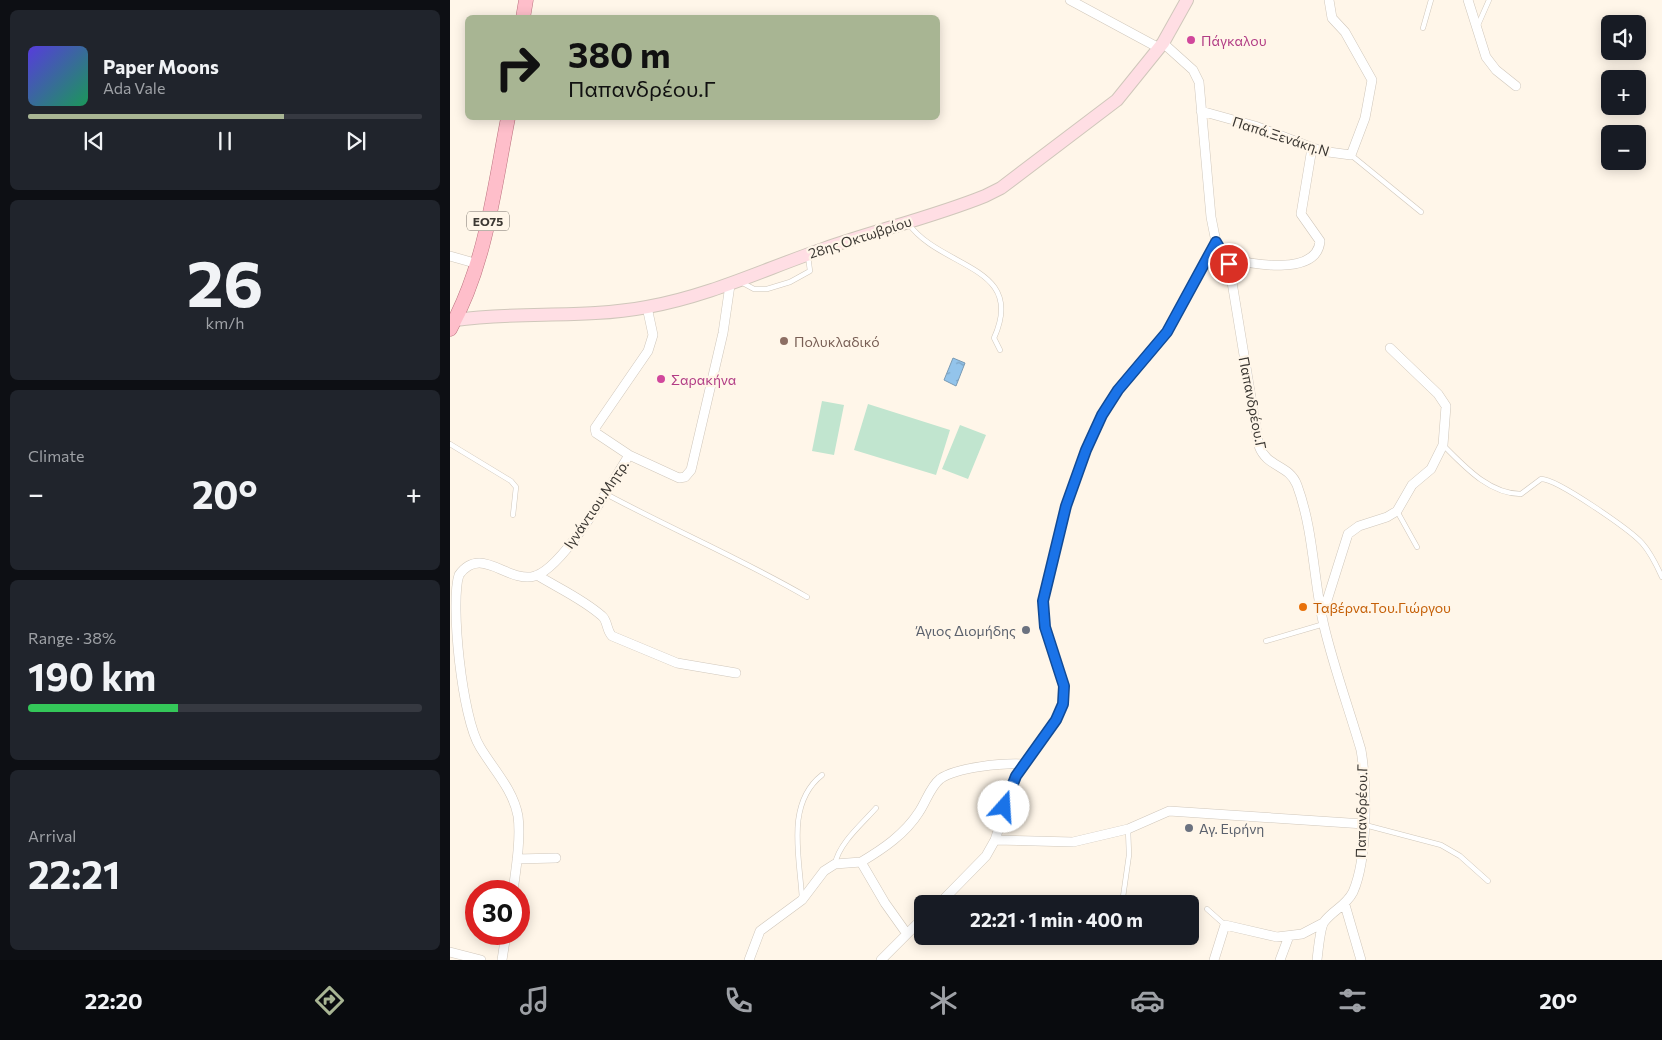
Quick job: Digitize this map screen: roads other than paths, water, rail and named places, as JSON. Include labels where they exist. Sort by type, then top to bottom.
[{"type":"main road","points":[[524,15],[526,0]]},
{"type":"main road","name":"28ης Οκτωβρίου","points":[[454,317],[589,313],[647,307],[735,283],[808,254],[969,203],[1001,188],[1117,100],[1161,46],[1187,0]]},
{"type":"main road","name":"ΕΟ75","points":[[454,317],[478,264],[508,120]]},
{"type":"street","name":"Παπανδρέου.Γ","points":[[1070,0],[1161,46],[1180,58],[1197,76],[1204,155],[1216,242],[1227,258],[1258,446],[1265,458],[1291,474],[1296,483],[1311,534],[1324,624],[1361,750],[1364,768],[1364,824],[1359,874],[1353,891],[1345,905]]},
{"type":"street","points":[[1329,0],[1332,18],[1345,32],[1371,76],[1372,87],[1365,118],[1352,155]]},
{"type":"street","points":[[1468,0],[1478,25],[1486,57],[1496,70],[1516,86]]},
{"type":"street","name":"Παπά.Ξενάκη.Ν","points":[[1201,111],[1255,126],[1312,148],[1336,154],[1352,155]]},
{"type":"street","points":[[1227,258],[1267,264],[1299,264],[1317,252],[1320,241],[1303,219],[1301,208],[1312,148]]},
{"type":"street","points":[[948,895],[986,856],[995,840],[1010,788],[1023,764],[1056,720],[1064,699],[1064,686],[1045,627],[1043,601],[1066,506],[1086,450],[1102,415],[1118,390],[1167,332],[1216,242]]},
{"type":"street","points":[[450,256],[478,264]]},
{"type":"street","points":[[629,455],[679,478],[685,477],[691,470],[735,283]]},
{"type":"street","name":"Ιγνάντιου.Μητρ.","points":[[537,575],[561,556],[629,455],[596,433],[595,428],[648,351],[653,335],[647,307]]},
{"type":"street","points":[[1323,614],[1348,534],[1359,526],[1387,517],[1397,511],[1412,485],[1431,469],[1443,445],[1446,406],[1438,394],[1390,348]]},
{"type":"street","points":[[514,880],[518,816],[508,788],[479,746],[454,664],[451,605],[453,586],[458,575],[476,563],[486,563],[525,577],[537,575],[594,609],[604,618],[608,632],[612,636],[677,663],[736,673]]},
{"type":"street","points":[[749,960],[760,931],[802,900],[824,871],[834,864],[861,862],[882,850],[909,825],[941,778],[964,771],[1006,763],[1023,764]]},
{"type":"street","points":[[995,840],[1073,842],[1128,829],[1169,811],[1364,824]]},
{"type":"street","points":[[516,859],[556,858]]},
{"type":"street","points":[[861,862],[885,903],[908,934]]},
{"type":"street","points":[[1214,960],[1225,926],[1277,937],[1302,934],[1323,923],[1345,905],[1361,960]]},
{"type":"street","points":[[1317,960],[1323,923]]},
{"type":"street","points":[[881,960],[914,928]]},
{"type":"street","points":[[1280,960],[1289,936]]},
{"type":"street","points":[[502,960],[504,945]]},
{"type":"street","points":[[450,952],[481,960]]},
{"type":"lane","points":[[1423,28],[1431,0]]},
{"type":"lane","points":[[1478,25],[1489,0]]},
{"type":"lane","points":[[1352,155],[1421,212]]},
{"type":"lane","points":[[907,222],[913,231],[937,248],[993,282],[1003,315],[994,338],[1000,350]]},
{"type":"lane","points":[[735,283],[761,290],[790,282],[810,271],[808,254]]},
{"type":"lane","points":[[450,444],[511,481],[516,487],[513,515]]},
{"type":"lane","points":[[1443,445],[1476,476],[1506,491],[1521,494],[1541,480],[1556,483],[1628,530],[1644,545],[1662,577]]},
{"type":"lane","points":[[604,494],[670,528],[720,549],[807,597]]},
{"type":"lane","points":[[1397,511],[1417,547]]},
{"type":"lane","points":[[1266,641],[1324,624]]},
{"type":"lane","points":[[802,900],[796,824],[804,796],[813,782],[822,775]]},
{"type":"lane","points":[[834,864],[836,856],[876,808]]},
{"type":"lane","points":[[1364,824],[1441,845],[1460,856],[1488,880]]},
{"type":"lane","points":[[1123,895],[1129,855],[1128,829]]},
{"type":"lane","points":[[1208,910],[1225,926]]},
{"type":"water","points":[[953,358],[965,363],[956,386],[944,380]]},
{"type":"place","name":"Πάγκαλου","points":[[1191,40]]},
{"type":"place","name":"Πολυκλαδικό","points":[[784,341]]},
{"type":"place","name":"Σαρακήνα","points":[[661,379]]},
{"type":"place","name":"Ταβέρνα.Του.Γιώργου","points":[[1303,607]]},
{"type":"place","name":"Άγιος Διομήδης","points":[[1026,630]]},
{"type":"place","name":"Αγ. Ειρήνη","points":[[1189,828]]}]
